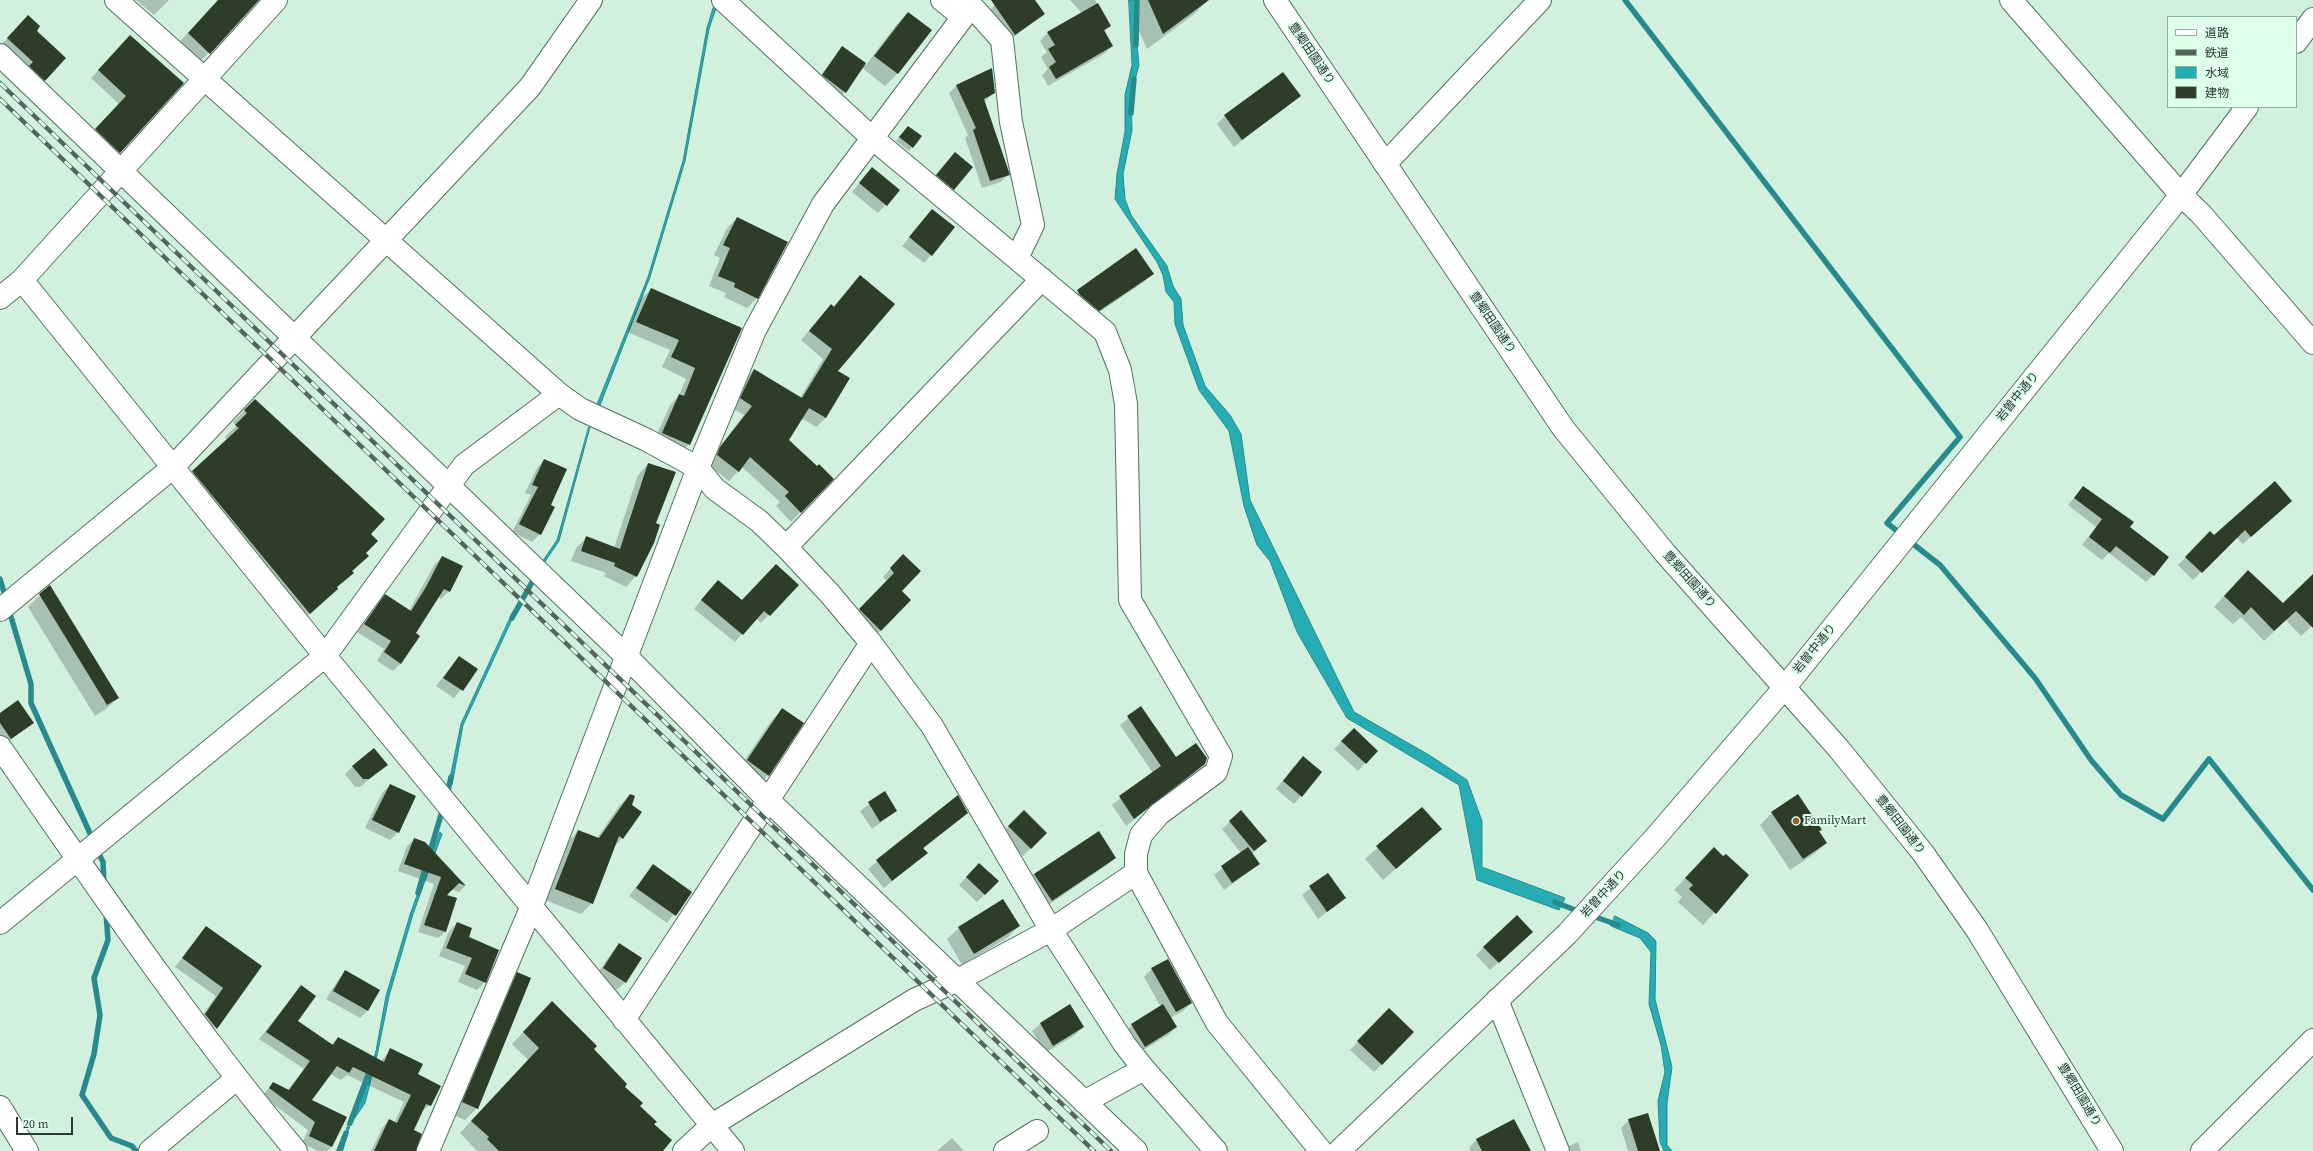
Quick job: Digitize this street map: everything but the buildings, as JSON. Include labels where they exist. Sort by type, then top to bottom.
[{"type":"street","points":[[116,0],[559,394],[580,409],[647,440],[698,468],[716,489],[759,521],[786,547],[830,594],[871,643],[932,726],[1051,930],[1125,1045],[1144,1069],[1216,1151]]},
{"type":"street","points":[[0,298],[22,280],[204,77],[276,0]]},
{"type":"street","points":[[0,610],[172,468],[530,87],[591,0]]},
{"type":"street","points":[[723,0],[871,137],[1105,332],[1120,370],[1126,404],[1130,600],[1220,756],[1216,772],[1159,814],[1141,835],[1136,854],[1136,873],[1217,1023],[1321,1151]]},
{"type":"street","points":[[942,0],[967,6],[1002,40],[1011,122],[1032,225],[1017,258]]},
{"type":"street","name":"豊郷田園通り","points":[[1275,0],[1563,428],[1665,553],[1785,687],[1886,806],[1923,853],[1977,930],[2112,1151]]},
{"type":"street","points":[[1385,164],[1540,0]]},
{"type":"street","points":[[2012,0],[2181,195],[2201,214],[2313,343]]},
{"type":"street","points":[[428,1151],[531,908],[628,657],[698,468],[755,330],[823,204],[967,6]]},
{"type":"street","points":[[2297,41],[2313,19]]},
{"type":"street","points":[[0,55],[628,657],[768,800],[1136,1151]]},
{"type":"street","name":"岩曽中通り","points":[[1339,1151],[1567,934],[1785,687],[2181,195],[2246,108]]},
{"type":"street","points":[[786,547],[1042,279]]},
{"type":"street","points":[[22,280],[325,656],[531,908],[733,1151]]},
{"type":"street","points":[[0,923],[325,656],[464,465],[559,394]]},
{"type":"street","points":[[624,1020],[871,643]]},
{"type":"street","points":[[0,747],[78,859],[236,1079],[296,1151]]},
{"type":"street","points":[[684,1151],[712,1126],[914,1000],[958,980],[1051,930],[1136,873]]},
{"type":"street","points":[[1497,1000],[1558,1151]]},
{"type":"street","points":[[2202,1151],[2313,1040]]},
{"type":"street","points":[[1084,1102],[1144,1069]]},
{"type":"street","points":[[150,1151],[236,1079]]},
{"type":"street","points":[[0,1107],[27,1151]]},
{"type":"street","points":[[1005,1151],[1037,1131]]},
{"type":"water","points":[[1129,0],[1136,0],[1135,23],[1139,65],[1131,95],[1132,130],[1123,174],[1125,199],[1131,215],[1167,266],[1173,286],[1181,299],[1183,325],[1205,386],[1230,415],[1241,434],[1250,500],[1354,712],[1429,755],[1467,780],[1482,821],[1482,867],[1565,898],[1559,910],[1477,880],[1459,785],[1347,718],[1297,632],[1270,561],[1257,545],[1244,506],[1229,431],[1199,390],[1175,324],[1174,302],[1166,292],[1163,275],[1157,262],[1115,199],[1117,174],[1125,132],[1125,95],[1132,65]]},
{"type":"water","points":[[714,6],[716,8],[709,29],[685,161],[650,277],[597,413],[594,412],[648,277],[683,161],[707,28]]},
{"type":"water","points":[[589,427],[559,541],[542,566],[540,565],[557,540]]},
{"type":"water","points":[[513,612],[515,613],[463,725],[452,785],[449,783],[461,724]]},
{"type":"water","points":[[440,832],[442,834],[413,914],[389,996],[378,1051],[365,1103],[350,1125],[343,1150],[340,1151],[348,1124],[361,1101],[376,1051],[386,996],[410,915]]},
{"type":"water","points":[[1615,916],[1648,933],[1656,941],[1655,999],[1672,1067],[1667,1103],[1667,1145],[1672,1151],[1664,1151],[1660,1142],[1658,1101],[1665,1072],[1661,1045],[1649,1004],[1651,952],[1640,938],[1611,926]]},
{"type":"waterway","points":[[1136,45],[1137,0]]},
{"type":"waterway","points":[[1625,0],[1960,437],[1887,523],[1901,534]]},
{"type":"waterway","points":[[1131,113],[1134,79]]},
{"type":"waterway","points":[[1908,540],[1940,565],[2035,678],[2091,760],[2121,795],[2163,819],[2209,759],[2313,890]]},
{"type":"waterway","points":[[512,618],[536,575]]},
{"type":"waterway","points":[[0,579],[6,599]]},
{"type":"waterway","points":[[9,610],[31,684],[31,703],[93,840]]},
{"type":"waterway","points":[[447,795],[451,777]]},
{"type":"waterway","points":[[429,855],[443,808]]},
{"type":"waterway","points":[[97,850],[103,862],[104,884]]},
{"type":"waterway","points":[[418,893],[426,865]]},
{"type":"waterway","points":[[1555,902],[1580,912]]},
{"type":"waterway","points":[[106,913],[108,940],[94,978],[100,1015],[94,1054],[82,1095],[111,1138],[132,1146],[136,1151]]},
{"type":"waterway","points":[[1590,915],[1618,925]]},
{"type":"waterway","points":[[350,1123],[371,1067]]},
{"type":"waterway","points":[[339,1151],[346,1133]]},
{"type":"railway","points":[[0,83],[1111,1151]]},
{"type":"railway","points":[[0,99],[1094,1151]]},
{"type":"place","name":"FamilyMart","points":[[1796,821]]}]
